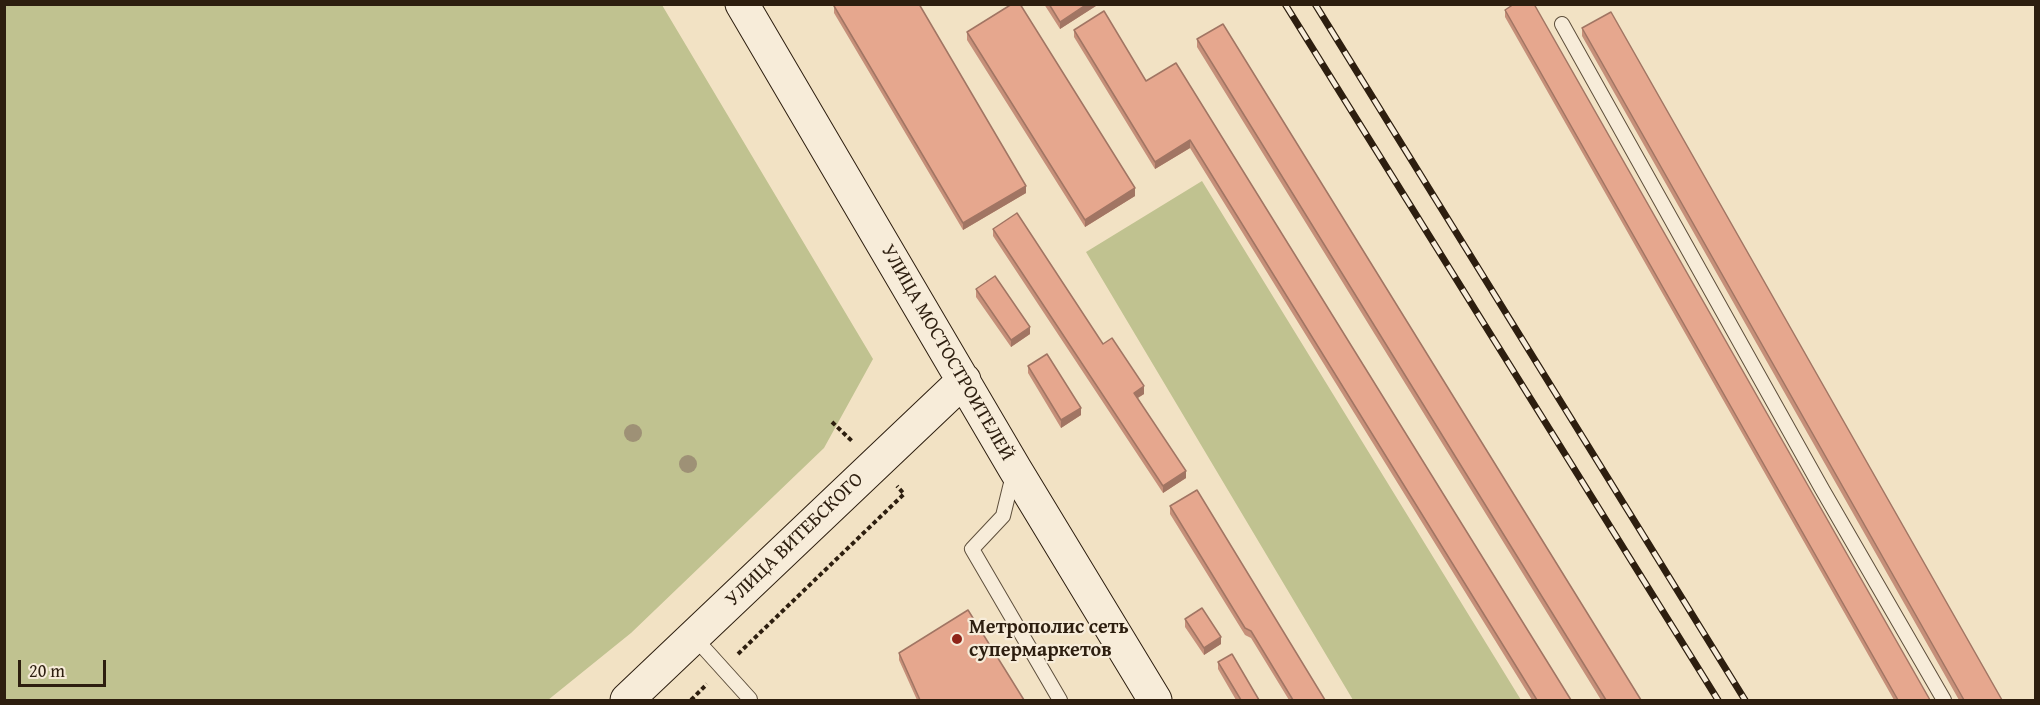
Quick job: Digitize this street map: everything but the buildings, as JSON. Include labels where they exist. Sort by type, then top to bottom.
[{"type":"main road","name":"УЛИЦА МОСТОСТРОИТЕЛЕЙ","points":[[742,4],[1015,469],[1155,700]]},
{"type":"main road","name":"УЛИЦА ВИТЕБСКОГО","points":[[627,700],[964,380]]},
{"type":"lane","points":[[1562,24],[1822,489],[1944,700]]},
{"type":"lane","points":[[1015,469],[1003,516],[972,549],[1060,700]]},
{"type":"lane","points":[[694,637],[751,700]]},
{"type":"path","points":[[691,700],[904,494]]},
{"type":"green space","points":[[4,5],[662,5],[873,359],[824,448],[631,633],[548,700],[5,700]]},
{"type":"green space","points":[[1202,181],[1521,700],[1353,700],[1086,252]]},
{"type":"railway","points":[[1285,4],[1718,700]]},
{"type":"railway","points":[[1315,4],[1745,700]]},
{"type":"place","name":"Метрополис cеть супермаркетов","points":[[957,639]]}]
